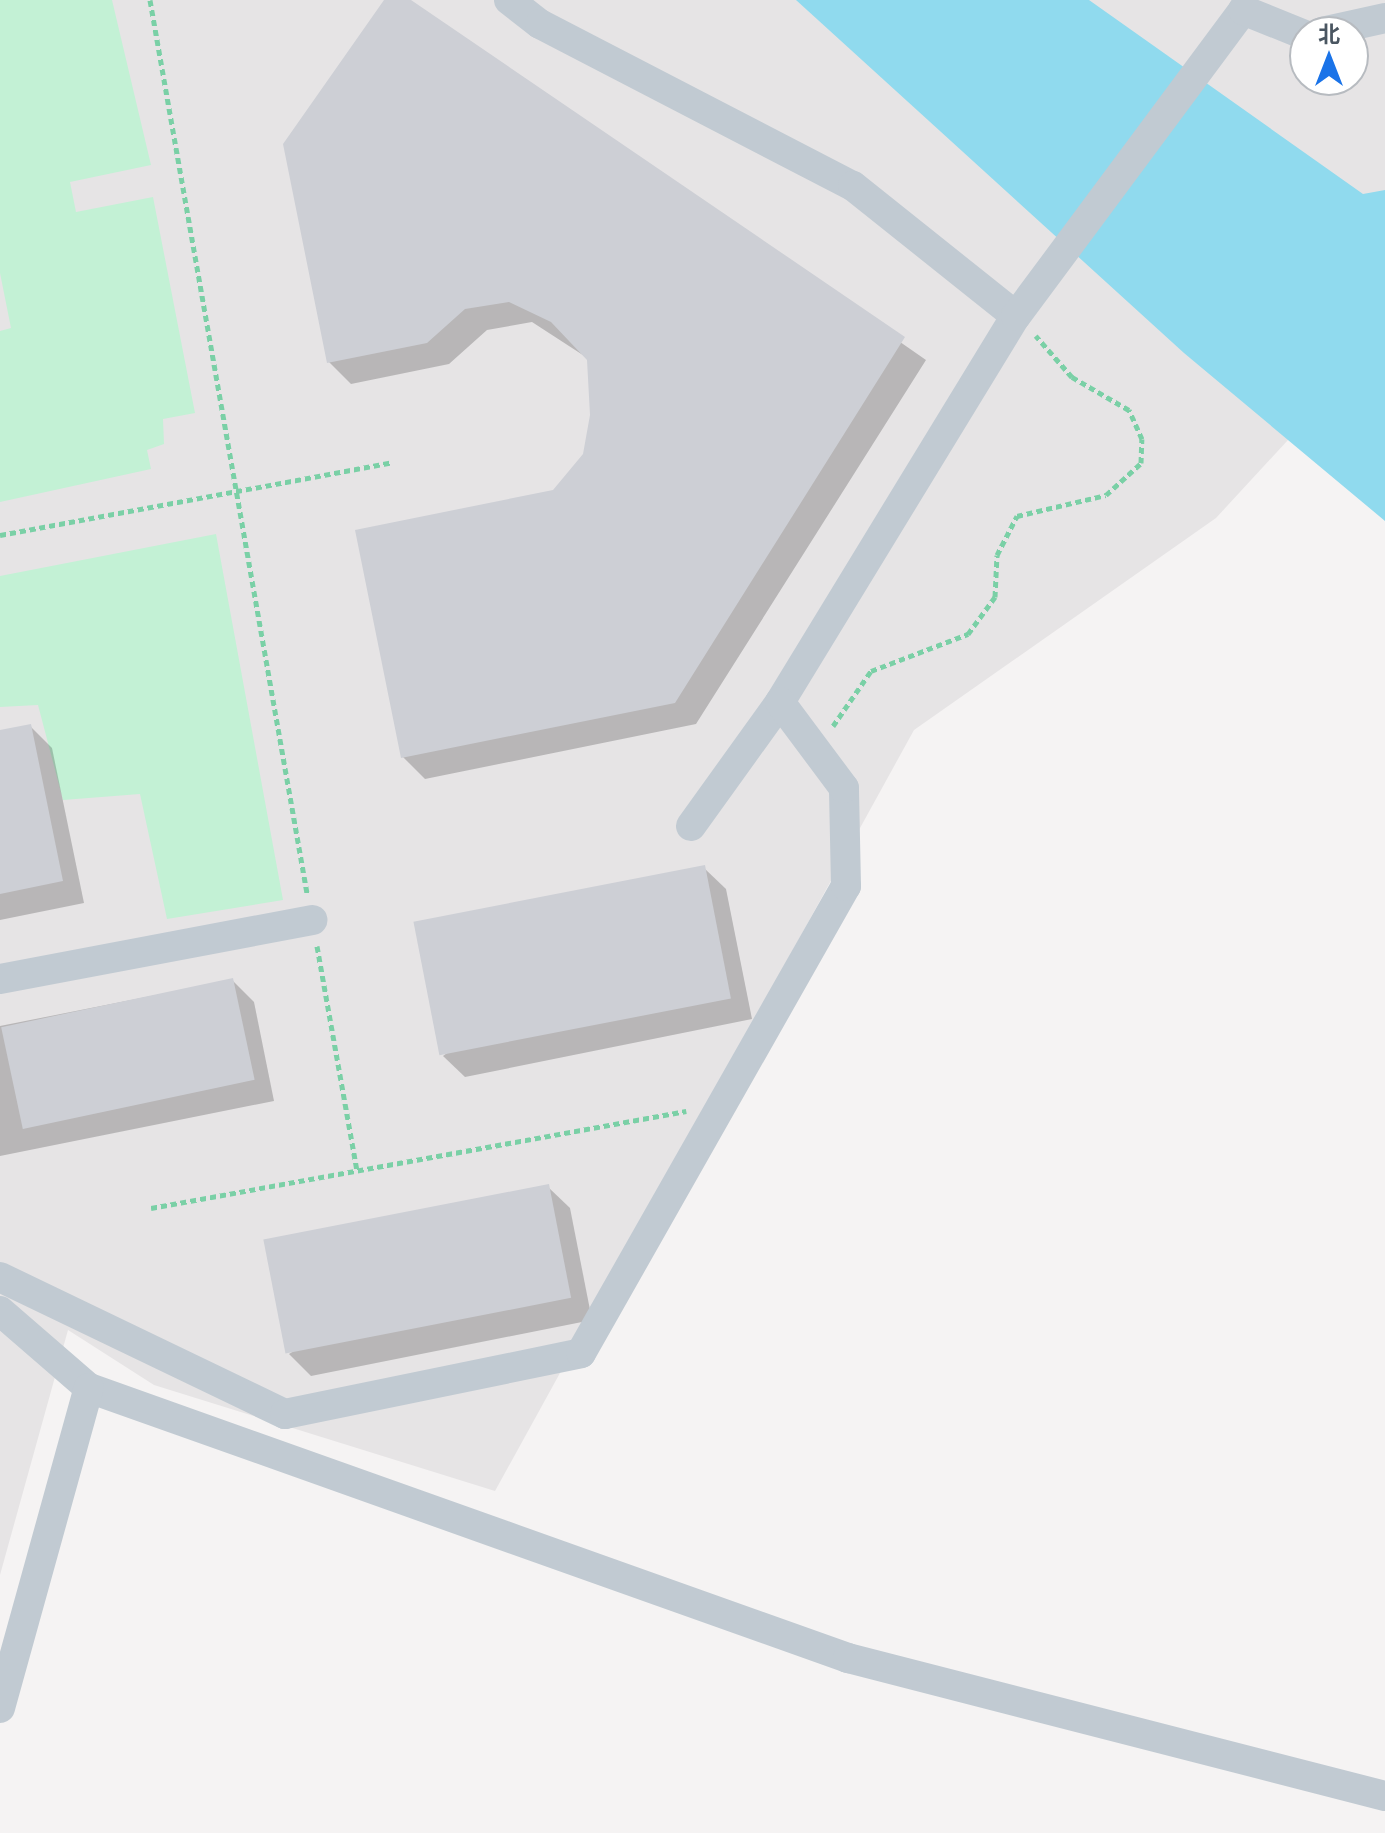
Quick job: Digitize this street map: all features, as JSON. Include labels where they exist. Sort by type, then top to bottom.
[{"type":"street","points":[[509,0],[540,24],[853,186],[1016,316]]},
{"type":"street","points":[[691,826],[780,702],[1016,316],[1202,65],[1236,5],[1289,28]]},
{"type":"street","points":[[0,1277],[285,1414],[581,1353],[846,886],[844,788],[780,702]]},
{"type":"street","points":[[0,979],[312,920]]},
{"type":"street","points":[[0,1311],[89,1388],[848,1658],[1385,1796]]},
{"type":"street","points":[[0,1708],[89,1388]]},
{"type":"path","points":[[150,0],[357,1170]]},
{"type":"path","points":[[816,751],[871,671],[968,634],[995,597],[997,555],[1017,516],[1106,495],[1141,463],[1142,439],[1129,410],[1072,377],[1016,316]]},
{"type":"path","points":[[0,535],[392,462]]},
{"type":"path","points":[[151,1208],[722,1104]]},
{"type":"shaded area","points":[[0,0],[1385,0],[1385,335],[1216,518],[914,730],[495,1491],[154,1385],[68,1330],[0,1575]]},
{"type":"green space","points":[[0,0],[112,0],[151,165],[70,182],[76,212],[153,197],[195,413],[163,419],[164,444],[147,450],[151,469],[0,502],[0,331],[11,328],[0,273]]},
{"type":"green space","points":[[216,534],[283,900],[167,919],[140,794],[63,800],[38,705],[0,707],[0,576]]},
{"type":"water","points":[[796,0],[1089,0],[1363,194],[1385,190],[1385,521],[1184,353]]},
{"type":"building","points":[[384,0],[411,0],[905,337],[675,703],[401,758],[355,530],[553,490],[583,454],[590,415],[587,360],[551,322],[509,302],[465,309],[427,343],[327,363],[283,144]]},
{"type":"building","points":[[31,724],[63,881],[0,894],[0,730]]},
{"type":"building","points":[[705,865],[731,999],[439,1055],[413,922]]},
{"type":"building","points":[[233,978],[255,1080],[23,1129],[1,1027]]},
{"type":"building","points":[[549,1184],[571,1298],[285,1353],[263,1240]]}]
